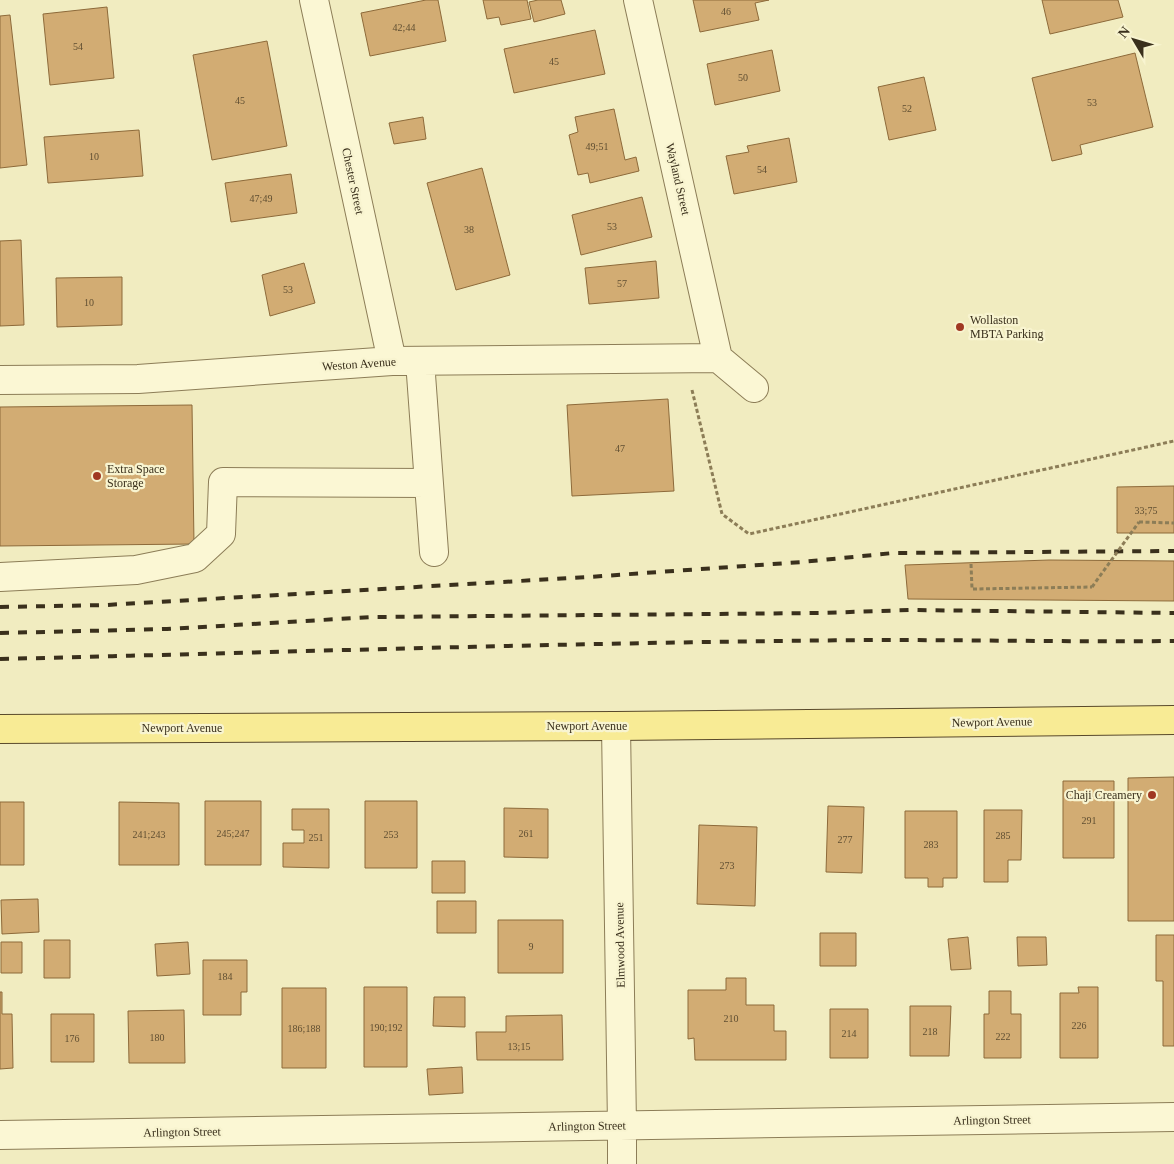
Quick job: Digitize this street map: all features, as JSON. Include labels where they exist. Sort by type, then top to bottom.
[{"type":"main road","name":"Newport Avenue","points":[[0,729],[616,726],[1174,720]]},
{"type":"street","name":"Chester Street","points":[[314,0],[392,361]]},
{"type":"street","name":"Wayland Street","points":[[638,0],[718,358]]},
{"type":"street","name":"Weston Avenue","points":[[0,380],[138,380],[392,361],[718,358]]},
{"type":"street","points":[[718,358],[754,388]]},
{"type":"street","points":[[420,361],[434,552]]},
{"type":"street","points":[[0,578],[136,570],[195,558],[221,534],[223,482],[429,483]]},
{"type":"street","name":"Elmwood Avenue","points":[[616,726],[622,1164]]},
{"type":"street","name":"Arlington Street","points":[[0,1135],[1174,1117]]},
{"type":"path","points":[[685,358],[722,514],[749,534],[1174,441]]},
{"type":"path","points":[[971,564],[972,589],[1092,587],[1139,522],[1174,523]]},
{"type":"building","points":[[426,0],[438,0],[446,41],[370,56],[361,13]]},
{"type":"building","points":[[483,0],[527,0],[531,19],[501,25],[499,17],[487,19]]},
{"type":"building","points":[[561,0],[565,14],[534,22],[529,2]]},
{"type":"building","points":[[693,0],[769,0],[755,3],[759,20],[700,32]]},
{"type":"building","points":[[1042,0],[1118,0],[1123,17],[1050,34]]},
{"type":"building","points":[[107,7],[114,78],[50,85],[43,14]]},
{"type":"building","points":[[10,15],[27,165],[0,168],[0,16]]},
{"type":"building","points":[[595,30],[605,74],[514,93],[504,49]]},
{"type":"building","points":[[267,41],[287,146],[212,160],[193,55]]},
{"type":"building","points":[[772,50],[780,91],[715,105],[707,64]]},
{"type":"building","points":[[1135,53],[1153,127],[1080,145],[1082,154],[1052,161],[1032,78]]},
{"type":"building","points":[[924,77],[936,130],[889,140],[878,87]]},
{"type":"building","points":[[614,109],[625,160],[636,157],[639,171],[590,183],[588,173],[578,175],[569,135],[578,132],[575,117]]},
{"type":"building","points":[[423,117],[426,139],[394,144],[389,123]]},
{"type":"building","points":[[139,130],[143,176],[48,183],[44,137]]},
{"type":"building","points":[[789,138],[797,182],[734,194],[726,156],[749,152],[747,146]]},
{"type":"building","points":[[482,168],[510,275],[456,290],[427,183]]},
{"type":"building","points":[[291,174],[297,213],[231,222],[225,183]]},
{"type":"building","points":[[642,197],[652,237],[581,255],[572,215]]},
{"type":"building","points":[[21,240],[24,325],[0,326],[0,241]]},
{"type":"building","points":[[656,261],[659,298],[589,304],[585,268]]},
{"type":"building","points":[[304,263],[315,303],[270,316],[262,275]]},
{"type":"building","points":[[122,277],[122,325],[57,327],[56,278]]},
{"type":"building","points":[[668,399],[674,491],[572,496],[567,405]]},
{"type":"building","name":"Extra Space Storage","points":[[192,405],[194,544],[0,546],[0,407]]},
{"type":"building","points":[[1174,486],[1174,533],[1117,533],[1117,487]]},
{"type":"building","points":[[1049,560],[1174,561],[1174,601],[908,599],[905,565]]},
{"type":"building","points":[[1174,777],[1174,921],[1128,921],[1128,778]]},
{"type":"building","points":[[1063,781],[1114,781],[1114,858],[1063,858]]},
{"type":"building","points":[[205,801],[261,801],[261,865],[205,865]]},
{"type":"building","points":[[365,801],[417,801],[417,868],[365,868]]},
{"type":"building","points":[[0,802],[24,802],[24,865],[0,865]]},
{"type":"building","points":[[119,802],[179,803],[179,865],[119,865]]},
{"type":"building","points":[[828,806],[864,807],[862,873],[826,872]]},
{"type":"building","points":[[504,808],[548,809],[548,858],[504,857]]},
{"type":"building","points":[[292,809],[329,809],[329,868],[283,867],[283,843],[304,843],[304,830],[292,830]]},
{"type":"building","points":[[984,810],[1022,810],[1021,860],[1008,860],[1008,882],[984,882]]},
{"type":"building","points":[[905,811],[957,811],[957,878],[943,878],[943,887],[928,887],[928,878],[905,878]]},
{"type":"building","points":[[699,825],[757,827],[755,906],[697,904]]},
{"type":"building","points":[[432,861],[465,861],[465,893],[432,893]]},
{"type":"building","points":[[38,899],[39,932],[2,934],[1,900]]},
{"type":"building","points":[[437,901],[476,901],[476,933],[437,933]]},
{"type":"building","points":[[498,920],[563,920],[563,973],[498,973]]},
{"type":"building","points":[[820,933],[856,933],[856,966],[820,966]]},
{"type":"building","points":[[1156,935],[1174,935],[1174,1046],[1163,1046],[1163,981],[1156,981]]},
{"type":"building","points":[[968,937],[971,969],[951,970],[948,939]]},
{"type":"building","points":[[1017,937],[1046,937],[1047,965],[1018,966]]},
{"type":"building","points":[[44,940],[70,940],[70,978],[44,978]]},
{"type":"building","points":[[1,942],[22,942],[22,973],[1,973]]},
{"type":"building","points":[[188,942],[190,974],[157,976],[155,944]]},
{"type":"building","points":[[203,960],[247,960],[247,992],[241,992],[241,1015],[203,1015]]},
{"type":"building","points":[[726,978],[746,978],[746,1005],[774,1005],[774,1031],[786,1031],[786,1060],[695,1060],[694,1038],[688,1039],[688,990],[726,990]]},
{"type":"building","points":[[364,987],[407,987],[407,1067],[364,1067]]},
{"type":"building","points":[[1078,987],[1098,987],[1098,1058],[1060,1058],[1060,993],[1079,993]]},
{"type":"building","points":[[282,988],[326,988],[326,1068],[282,1068]]},
{"type":"building","points":[[989,991],[1011,991],[1011,1014],[1021,1014],[1021,1058],[984,1058],[984,1014],[989,1014]]},
{"type":"building","points":[[0,992],[2,992],[2,1014],[12,1014],[13,1068],[0,1069]]},
{"type":"building","points":[[434,997],[465,997],[465,1027],[433,1026]]},
{"type":"building","points":[[910,1006],[951,1006],[949,1056],[910,1056]]},
{"type":"building","points":[[830,1009],[868,1009],[868,1058],[830,1058]]},
{"type":"building","points":[[184,1010],[185,1063],[129,1063],[128,1011]]},
{"type":"building","points":[[51,1014],[94,1014],[94,1062],[51,1062]]},
{"type":"building","points":[[562,1015],[563,1060],[477,1060],[476,1032],[506,1032],[506,1016]]},
{"type":"building","points":[[462,1067],[463,1093],[429,1095],[427,1069]]},
{"type":"railway","points":[[0,607],[106,605],[588,577],[802,562],[893,553],[1174,551]]},
{"type":"railway","points":[[0,633],[167,629],[373,617],[821,613],[909,610],[1174,613]]},
{"type":"railway","points":[[0,659],[769,641],[1174,641]]},
{"type":"place","name":"Wollaston MBTA Parking","points":[[960,327]]},
{"type":"place","name":"Extra Space Storage","points":[[97,476]]},
{"type":"place","name":"Chaji Creamery","points":[[1152,795]]}]
